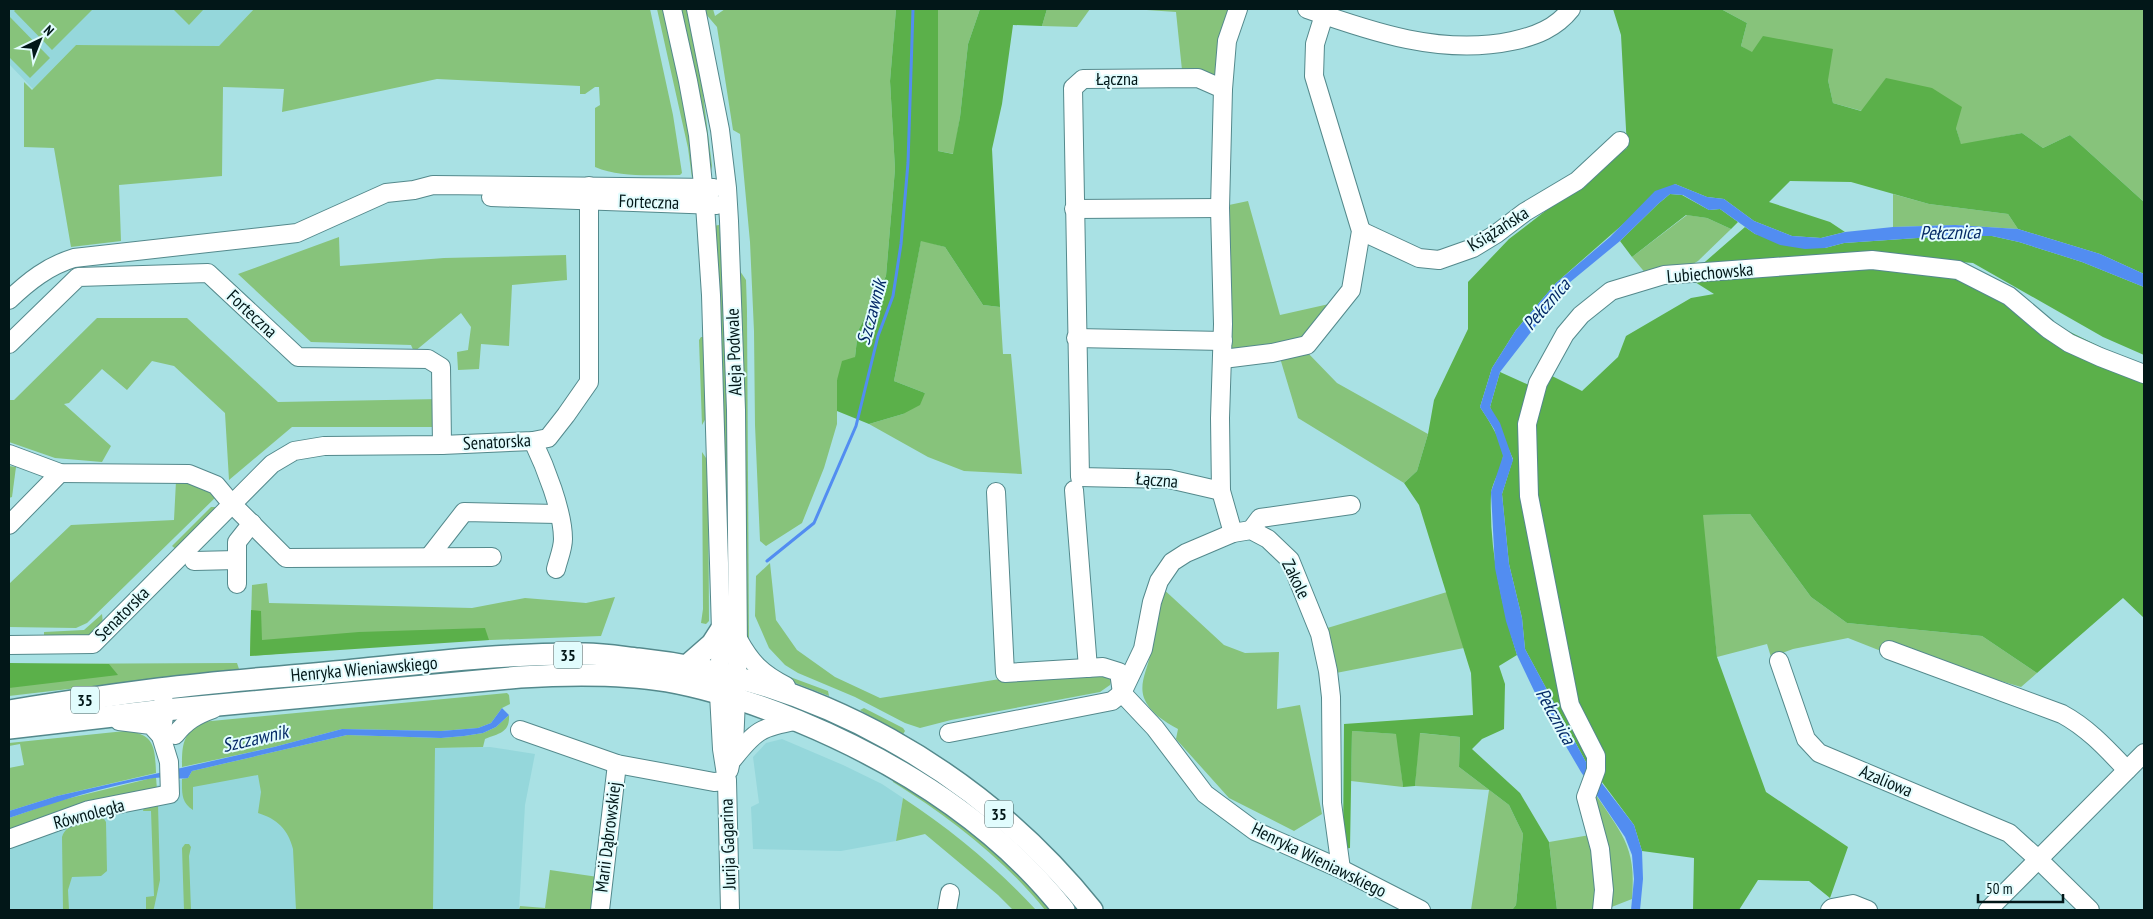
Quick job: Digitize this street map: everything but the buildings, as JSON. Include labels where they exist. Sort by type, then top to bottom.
[{"type":"main road","points":[[688,665],[712,644],[730,634]]},
{"type":"main road","name":"Henryka Wieniawskiego","points":[[9,710],[161,689],[478,658],[587,654],[688,665],[728,674]]},
{"type":"main road","name":"Henryka Wieniawskiego","points":[[9,728],[232,703],[570,674],[647,678],[727,696]]},
{"type":"main road","name":"35","points":[[728,674],[764,684],[831,709],[904,747],[956,780],[999,814],[1041,852],[1067,879],[1092,910]]},
{"type":"main road","name":"35","points":[[727,696],[836,737],[876,757],[931,789],[967,815],[1014,856],[1064,910]]},
{"type":"street","name":"Aleja Podwale","points":[[672,9],[696,126],[705,197],[730,634]]},
{"type":"street","name":"Aleja Podwale","points":[[696,9],[720,130],[728,196],[736,410],[727,696]]},
{"type":"street","points":[[1233,534],[1221,491],[1220,418],[1223,341],[1220,208],[1227,41],[1238,9]]},
{"type":"street","points":[[1307,9],[1426,43],[1460,47],[1493,45],[1548,31],[1571,9]]},
{"type":"street","points":[[1223,359],[1272,353],[1307,345],[1351,290],[1361,231],[1314,76],[1316,44],[1324,15]]},
{"type":"street","name":"Łączna","points":[[1221,491],[1170,479],[1080,477],[1073,88],[1083,79],[1198,78],[1224,89]]},
{"type":"street","name":"Książańska","points":[[1361,231],[1419,258],[1439,260],[1473,248],[1496,234],[1525,212],[1577,181],[1620,141]]},
{"type":"street","name":"Forteczna","points":[[9,300],[33,278],[58,263],[74,258],[297,233],[386,193],[414,190],[436,196],[589,193],[728,196]]},
{"type":"street","name":"Senatorska","points":[[9,644],[93,644],[231,503],[272,464],[294,452],[324,446],[442,445],[533,441],[548,438],[588,382],[589,193]]},
{"type":"street","points":[[1074,209],[1220,208]]},
{"type":"street","name":"Lubiechowska","points":[[1602,910],[1604,890],[1600,849],[1586,797],[1596,770],[1596,756],[1570,705],[1555,637],[1529,496],[1527,424],[1538,383],[1565,334],[1581,315],[1611,291],[1664,275],[1683,272],[1872,260],[1958,270],[2009,296],[2048,330],[2069,343],[2144,374]]},
{"type":"street","name":"Forteczna","points":[[9,344],[78,277],[208,273],[298,357],[428,359],[441,367],[442,445]]},
{"type":"street","points":[[1076,338],[1223,341]]},
{"type":"street","points":[[533,441],[547,469],[563,539],[556,570]]},
{"type":"street","points":[[9,454],[60,473],[189,474],[216,485],[231,503],[286,558],[492,557]]},
{"type":"street","points":[[9,525],[60,473]]},
{"type":"street","points":[[1074,490],[1088,668]]},
{"type":"street","points":[[996,492],[1006,673],[1103,667],[1118,672],[1122,693]]},
{"type":"street","points":[[949,733],[1112,701],[1122,693],[1146,641],[1152,602],[1159,581],[1172,562],[1186,553],[1233,534],[1252,530],[1260,518],[1351,506]]},
{"type":"street","points":[[429,557],[464,512],[558,514]]},
{"type":"street","points":[[237,584],[237,542],[252,523]]},
{"type":"street","name":"Zakole","points":[[1252,530],[1268,539],[1290,560],[1320,634],[1328,671],[1331,697],[1332,803],[1341,869]]},
{"type":"street","points":[[194,561],[237,560]]},
{"type":"street","points":[[730,634],[766,676],[831,709]]},
{"type":"street","points":[[1889,650],[2062,714],[2076,721],[2127,770]]},
{"type":"street","name":"Azaliowa","points":[[1779,661],[1806,739],[1819,753],[2009,833],[2090,910]]},
{"type":"street","points":[[161,689],[164,710],[172,720],[168,735]]},
{"type":"street","name":"Henryka Wieniawskiego","points":[[1122,693],[1155,728],[1205,794],[1255,831],[1341,869],[1420,910]]},
{"type":"street","name":"Jurija Gagarina","points":[[727,696],[723,764],[728,773],[730,910]]},
{"type":"street","points":[[168,735],[195,715],[232,703]]},
{"type":"street","points":[[89,719],[150,725],[168,735]]},
{"type":"street","points":[[520,730],[617,764],[714,782],[728,773],[748,740],[762,729],[796,721]]},
{"type":"street","name":"Równoległa","points":[[9,838],[90,810],[170,790],[168,735]]},
{"type":"street","points":[[1988,910],[2144,753]]},
{"type":"street","name":"Marii Dąbrowskiej","points":[[600,910],[617,764]]},
{"type":"street","points":[[947,910],[950,893]]},
{"type":"street","points":[[1830,910],[1854,904],[1868,910]]},
{"type":"shaded area","points":[[9,9],[254,9],[219,46],[76,45],[33,89],[9,64]]},
{"type":"shaded area","points":[[353,739],[435,748],[490,747],[535,754],[525,805],[519,910],[9,910],[9,827],[150,787]]},
{"type":"shaded area","points":[[782,739],[882,784],[903,798],[896,841],[841,851],[753,849],[751,807],[759,803],[753,757],[766,743]]},
{"type":"green space","points":[[16,9],[93,9],[52,50],[14,11]]},
{"type":"green space","points":[[173,9],[204,9],[189,25]]},
{"type":"green space","points":[[254,9],[650,9],[673,115],[682,173],[680,175],[637,175],[615,173],[595,167],[595,108],[600,105],[599,87],[595,87],[585,94],[580,94],[580,86],[437,79],[282,112],[284,89],[223,87],[222,176],[119,185],[121,241],[71,247],[54,148],[24,147],[24,82],[32,90],[76,45],[219,46]]},
{"type":"green space","points":[[657,9],[666,9],[679,67],[695,172],[692,178],[688,148]]},
{"type":"green space","points":[[679,9],[689,9],[698,54],[712,166],[710,176]]},
{"type":"green space","points":[[704,9],[713,9],[715,16],[725,9],[896,9],[890,81],[895,169],[886,276],[858,331],[855,357],[837,380],[837,424],[824,468],[802,523],[766,546],[760,541],[750,242],[740,134],[733,130],[717,27],[705,13]]},
{"type":"green space","points":[[896,9],[938,9],[938,151],[953,154],[960,117],[968,44],[980,9],[1047,9],[1042,26],[1013,25],[1002,104],[992,149],[1000,307],[983,305],[945,247],[921,241],[894,381],[925,393],[920,405],[903,414],[869,424],[837,411],[837,380],[842,361],[855,357],[858,331],[886,276],[895,169],[890,81]]},
{"type":"green space","points":[[938,9],[980,9],[968,44],[954,154],[938,151]]},
{"type":"green space","points":[[1047,9],[1090,9],[1077,27],[1042,26]]},
{"type":"green space","points":[[1132,9],[1234,9],[1217,81],[1182,70],[1176,12]]},
{"type":"green space","points":[[1613,9],[1721,9],[1747,23],[1741,46],[1752,52],[1763,36],[1833,49],[1828,80],[1833,103],[1861,111],[1886,78],[1932,88],[1962,107],[1956,128],[1961,144],[2022,133],[2043,148],[2070,135],[2144,202],[2144,274],[2100,254],[2018,229],[2008,214],[1929,204],[1851,182],[1790,181],[1769,202],[1830,222],[1845,232],[1821,238],[1792,236],[1754,221],[1724,199],[1707,197],[1675,184],[1629,219],[1556,283],[1516,330],[1492,368],[1480,407],[1497,435],[1503,454],[1502,464],[1493,484],[1491,494],[1492,535],[1501,596],[1517,655],[1499,666],[1505,684],[1504,729],[1482,739],[1472,749],[1520,793],[1549,842],[1557,910],[1512,910],[1516,905],[1523,834],[1509,805],[1459,767],[1460,737],[1420,733],[1415,786],[1403,787],[1396,734],[1352,731],[1350,848],[1343,849],[1344,724],[1473,715],[1471,673],[1419,505],[1404,483],[1417,471],[1428,434],[1434,400],[1468,329],[1468,282],[1509,239],[1627,148],[1621,35]]},
{"type":"green space","points":[[1721,9],[2144,9],[2144,202],[2070,135],[2043,148],[2022,133],[1961,145],[1956,128],[1862,111],[1833,103],[1828,80],[1752,53],[1741,46],[1747,23]]},
{"type":"green space","points":[[9,16],[50,58],[30,78],[9,57]]},
{"type":"green space","points":[[1670,194],[1682,195],[1709,210],[1720,209],[1738,222],[1731,229],[1707,218],[1686,215],[1632,257],[1620,241]]},
{"type":"green space","points":[[1893,194],[1929,204],[2008,214],[2018,229],[1955,225],[1893,227]]},
{"type":"green space","points":[[1248,201],[1280,315],[1338,302],[1303,343],[1236,352],[1229,345],[1229,205]]},
{"type":"green space","points":[[1687,215],[1707,218],[1731,229],[1698,261],[1686,268],[1647,275],[1632,257]]},
{"type":"green space","points":[[719,225],[728,312],[731,640],[727,640],[726,499],[721,436],[713,226]]},
{"type":"green space","points":[[1745,227],[1755,234],[1825,248],[1844,243],[1947,236],[1992,236],[2019,242],[2082,262],[2144,287],[2144,355],[2103,337],[1973,263],[1874,255],[1698,268]]},
{"type":"green space","points":[[339,237],[340,266],[444,258],[566,255],[567,280],[512,285],[509,346],[481,344],[479,369],[458,370],[457,352],[468,350],[471,327],[461,313],[414,352],[411,345],[311,342],[238,274]]},
{"type":"green space","points":[[921,240],[945,247],[983,305],[1000,307],[1003,354],[1011,354],[1022,474],[964,471],[928,457],[869,424],[903,414],[925,393],[894,381]]},
{"type":"green space","points":[[1874,267],[1961,279],[2144,366],[2144,618],[2123,598],[2037,673],[1982,636],[1847,623],[1811,597],[1750,514],[1703,515],[1717,657],[1766,792],[1848,847],[1830,898],[1809,881],[1758,880],[1739,910],[1693,910],[1694,858],[1642,851],[1634,825],[1599,778],[1577,704],[1533,496],[1534,425],[1550,375],[1582,391],[1618,357],[1626,336],[1691,298],[1714,294],[1687,277]]},
{"type":"green space","points":[[740,271],[746,280],[747,312],[749,639],[746,641]]},
{"type":"green space","points":[[97,318],[187,318],[278,402],[440,399],[438,427],[292,427],[229,480],[225,413],[174,366],[152,361],[127,390],[102,369],[69,403],[64,404],[111,446],[102,462],[55,458],[9,442],[9,400],[14,400]]},
{"type":"green space","points":[[701,337],[705,337],[706,418],[702,425],[699,340]]},
{"type":"green space","points":[[1306,351],[1337,383],[1428,434],[1417,471],[1404,483],[1298,418],[1280,358]]},
{"type":"green space","points":[[1500,372],[1531,386],[1523,495],[1592,755],[1587,764],[1525,649],[1522,618],[1509,564],[1502,494],[1513,459],[1490,407]]},
{"type":"green space","points":[[702,452],[708,461],[709,621],[706,624],[701,623],[703,609]]},
{"type":"green space","points":[[9,466],[16,467],[12,497],[9,498]]},
{"type":"green space","points":[[176,481],[200,481],[219,494],[87,623],[76,628],[9,627],[9,584],[71,525],[174,520]]},
{"type":"green space","points":[[211,507],[217,507],[177,550],[172,546]]},
{"type":"green space","points":[[1750,514],[1811,597],[1847,623],[1982,636],[2037,673],[2021,687],[1946,665],[1881,651],[1848,638],[1793,649],[1771,657],[1767,644],[1717,657],[1702,515]]},
{"type":"green space","points":[[770,563],[776,620],[797,650],[835,677],[880,698],[1000,679],[1102,672],[1112,678],[1110,685],[1100,692],[951,720],[920,728],[905,723],[855,697],[798,673],[785,665],[769,648],[755,616],[756,576]]},
{"type":"green space","points":[[267,583],[269,603],[472,608],[525,598],[586,603],[615,597],[601,636],[411,643],[250,656],[252,585]]},
{"type":"green space","points":[[1160,586],[1224,645],[1245,653],[1279,652],[1277,709],[1300,705],[1322,814],[1294,831],[1229,798],[1176,739],[1178,729],[1163,720],[1146,703],[1142,687],[1150,656]]},
{"type":"green space","points":[[1447,592],[1464,648],[1336,673],[1324,629]]},
{"type":"green space","points":[[251,610],[261,611],[262,640],[359,632],[485,628],[489,640],[250,656]]},
{"type":"green space","points":[[102,614],[103,624],[88,637],[44,638],[44,632],[84,630]]},
{"type":"green space","points":[[9,663],[109,664],[118,675],[9,688]]},
{"type":"green space","points":[[237,663],[239,669],[9,696],[9,664]]},
{"type":"green space","points":[[782,674],[828,691],[829,696],[777,676]]},
{"type":"green space","points":[[507,693],[510,704],[502,708],[491,723],[478,728],[441,731],[342,729],[274,747],[182,767],[184,742],[190,731],[201,722]]},
{"type":"green space","points":[[771,699],[816,716],[893,751],[890,758],[769,704]]},
{"type":"green space","points":[[864,708],[903,728],[905,731],[902,736],[860,710]]},
{"type":"green space","points":[[509,715],[506,729],[499,734],[485,739],[483,747],[435,748],[433,910],[296,910],[293,849],[285,830],[271,818],[258,813],[261,792],[258,775],[193,787],[193,810],[186,804],[183,797],[182,779],[188,778],[192,771],[347,735],[441,738],[483,733],[496,727]]},
{"type":"green space","points":[[125,731],[142,735],[151,743],[154,749],[156,773],[57,796],[9,811],[9,768],[24,765],[20,744],[9,746],[9,743]]},
{"type":"green space","points":[[1352,731],[1397,734],[1403,787],[1351,781]]},
{"type":"green space","points":[[1419,733],[1460,737],[1459,767],[1509,805],[1523,834],[1516,905],[1512,910],[1471,910],[1489,790],[1415,786]]},
{"type":"green space","points":[[156,777],[157,790],[9,832],[9,818],[58,801]]},
{"type":"green space","points":[[892,778],[972,830],[1055,910],[1045,910],[1012,873],[993,856],[934,809],[893,782]]},
{"type":"green space","points":[[1593,790],[1619,829],[1629,852],[1632,865],[1632,899],[1609,908]]},
{"type":"green space","points":[[903,798],[973,850],[1036,910],[1013,910],[998,895],[925,834],[896,841]]},
{"type":"green space","points":[[158,804],[160,880],[154,908],[153,910],[146,910],[146,897],[154,896],[151,811],[143,811],[144,807]]},
{"type":"green space","points":[[98,817],[106,822],[107,871],[101,876],[72,877],[68,890],[69,910],[63,910],[62,837],[64,832],[72,825]]},
{"type":"green space","points":[[1590,835],[1598,910],[1557,910],[1549,842]]},
{"type":"green space","points":[[185,844],[189,844],[191,847],[189,856],[191,910],[184,910],[182,848]]},
{"type":"green space","points":[[550,870],[598,877],[595,910],[519,910],[520,906],[545,908]]},
{"type":"water","name":"Pełcznica","points":[[1675,184],[1707,197],[1724,199],[1754,221],[1792,236],[1821,238],[1845,232],[1893,227],[1955,225],[2018,229],[2100,254],[2144,274],[2144,287],[2082,262],[2019,242],[1992,236],[1947,236],[1844,243],[1825,248],[1805,249],[1780,245],[1755,234],[1720,209],[1709,210],[1683,195],[1670,194],[1620,241],[1569,283],[1500,372],[1490,407],[1500,423],[1513,460],[1502,494],[1509,564],[1522,618],[1525,649],[1587,764],[1634,825],[1642,851],[1643,879],[1640,910],[1631,910],[1634,879],[1632,855],[1625,837],[1581,772],[1537,697],[1517,655],[1506,621],[1495,568],[1491,492],[1503,456],[1494,429],[1480,407],[1492,368],[1516,330],[1556,283],[1610,237],[1655,191]]},
{"type":"water","points":[[502,708],[509,715],[496,727],[483,733],[441,738],[347,735],[192,771],[188,778],[158,778],[117,785],[62,800],[9,818],[9,811],[57,796],[274,747],[342,729],[441,731],[478,728],[491,723]]},
{"type":"waterway","name":"Szczawnik","points":[[767,561],[814,523],[856,426],[878,336],[893,296],[901,244],[908,163],[913,9]]}]
